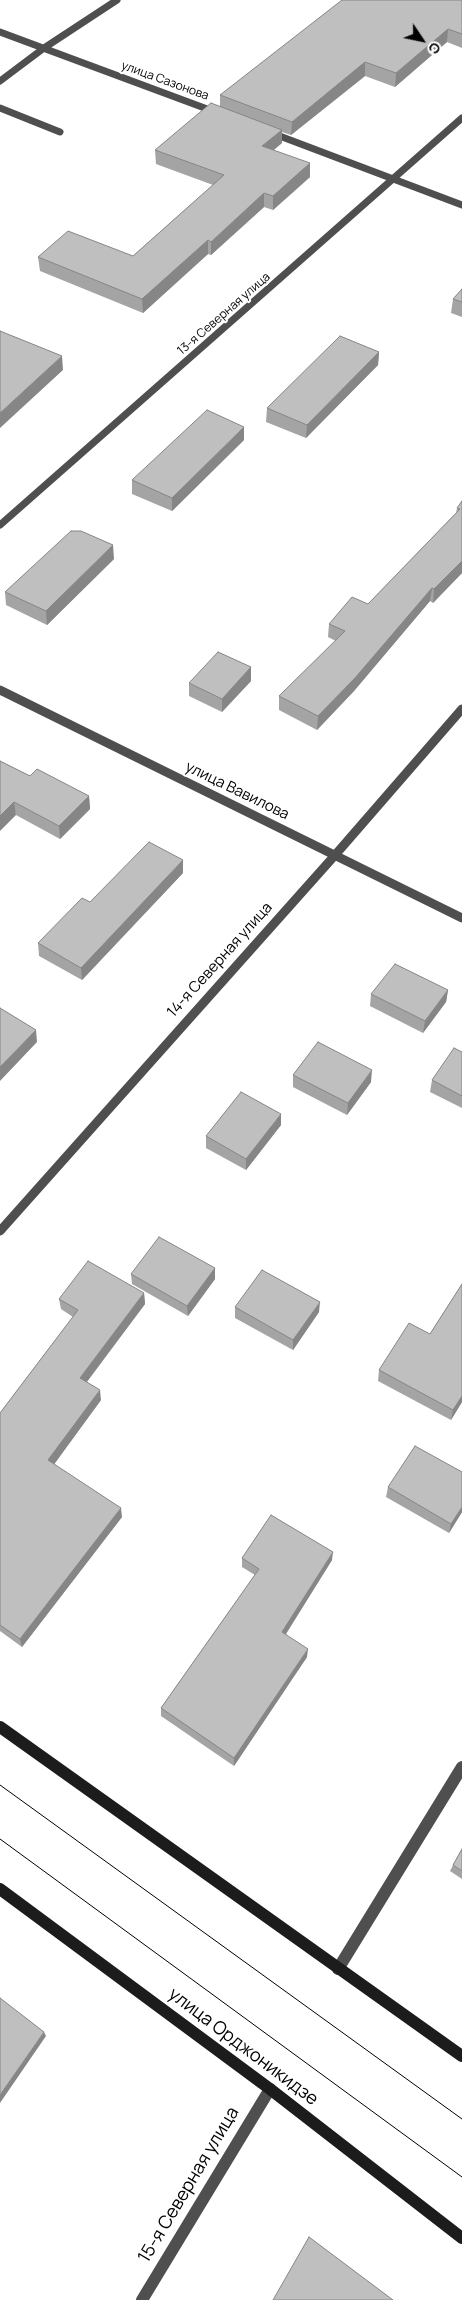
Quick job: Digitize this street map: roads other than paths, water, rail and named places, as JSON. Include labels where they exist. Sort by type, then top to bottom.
[{"type":"main road","points":[[0,1727],[462,2056]]},
{"type":"main road","name":"улица Орджоникидзе","points":[[0,1889],[270,2089],[462,2238]]},
{"type":"street","points":[[0,82],[44,48],[117,0]]},
{"type":"street","name":"улица Сазонова","points":[[0,32],[226,116]]},
{"type":"street","points":[[0,108],[60,132]]},
{"type":"street","name":"13-я Северная улица","points":[[0,525],[462,118]]},
{"type":"street","points":[[263,130],[462,205]]},
{"type":"street","name":"улица Вавилова","points":[[0,690],[336,854],[462,918]]},
{"type":"street","name":"14-я Северная улица","points":[[0,1231],[336,854],[462,709]]},
{"type":"street","points":[[338,1969],[462,1767]]},
{"type":"street","name":"15-я Северная улица","points":[[142,2300],[270,2089]]},
{"type":"tram line","points":[[0,1785],[462,2119]]},
{"type":"tram line","points":[[0,1839],[462,2177]]}]
